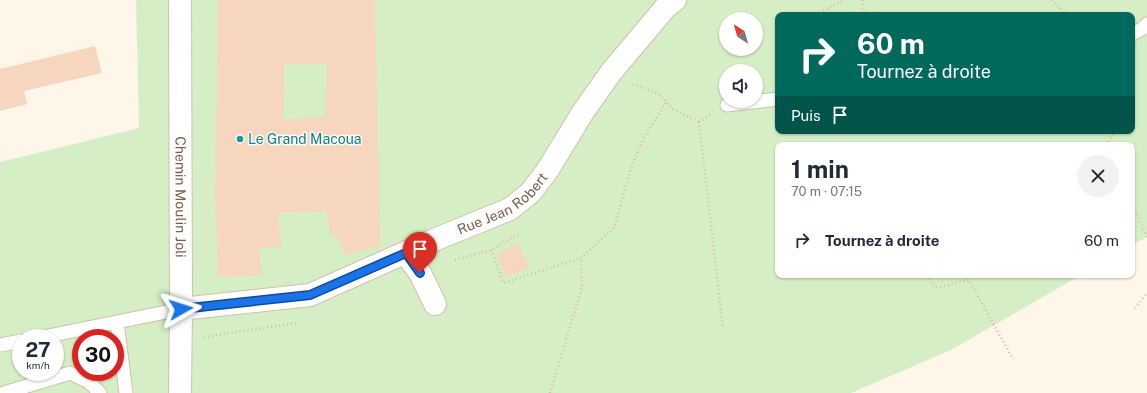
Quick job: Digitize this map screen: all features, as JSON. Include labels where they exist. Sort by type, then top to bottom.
[{"type":"street","name":"Chemin Moulin Joli","points":[[180,0],[180,393]]},
{"type":"street","name":"Rue Jean Robert","points":[[181,309],[310,295],[510,209],[530,193],[547,172],[583,112],[612,71],[665,8],[675,0]]},
{"type":"street","points":[[406,253],[420,273],[435,304]]},
{"type":"lane","points":[[1135,32],[1147,24]]},
{"type":"lane","points":[[763,101],[775,99]]},
{"type":"lane","points":[[64,333],[181,309]]},
{"type":"lane","points":[[117,322],[126,393]]},
{"type":"lane","points":[[0,345],[12,343]]},
{"type":"lane","points":[[4,393],[70,373],[89,382],[100,393]]},
{"type":"path","points":[[820,12],[845,0]]},
{"type":"path","points":[[862,0],[864,12]]},
{"type":"path","points":[[1052,0],[1065,12]]},
{"type":"path","points":[[641,87],[659,94],[673,109],[699,122],[723,329]]},
{"type":"path","points":[[491,250],[504,283],[581,258],[614,228],[632,165],[644,138],[666,102]]},
{"type":"path","points":[[1135,210],[1147,237]]},
{"type":"path","points":[[550,393],[582,287],[581,258]]},
{"type":"path","points":[[930,278],[935,288],[969,280],[1013,359]]},
{"type":"path","points":[[1135,308],[1147,293]]},
{"type":"green space","points":[[136,0],[1147,0],[1147,237],[1135,243],[1135,142],[775,142],[775,278],[1076,278],[951,350],[851,393],[0,393],[0,162],[139,128]]},
{"type":"building","points":[[218,0],[375,0],[380,246],[344,255],[337,235],[330,235],[327,211],[278,213],[281,247],[258,248],[262,275],[218,277],[215,196]],"holes":[[[284,64],[327,64],[325,116],[283,120]]]},
{"type":"building","points":[[95,46],[102,73],[24,91],[27,104],[0,111],[0,69]]},
{"type":"building","points":[[518,243],[529,268],[507,277],[497,254]]},
{"type":"place","name":"Le Grand Macoua","points":[[240,139]]},
{"type":"route","points":[[181,309],[310,295],[406,253],[420,273]]}]
